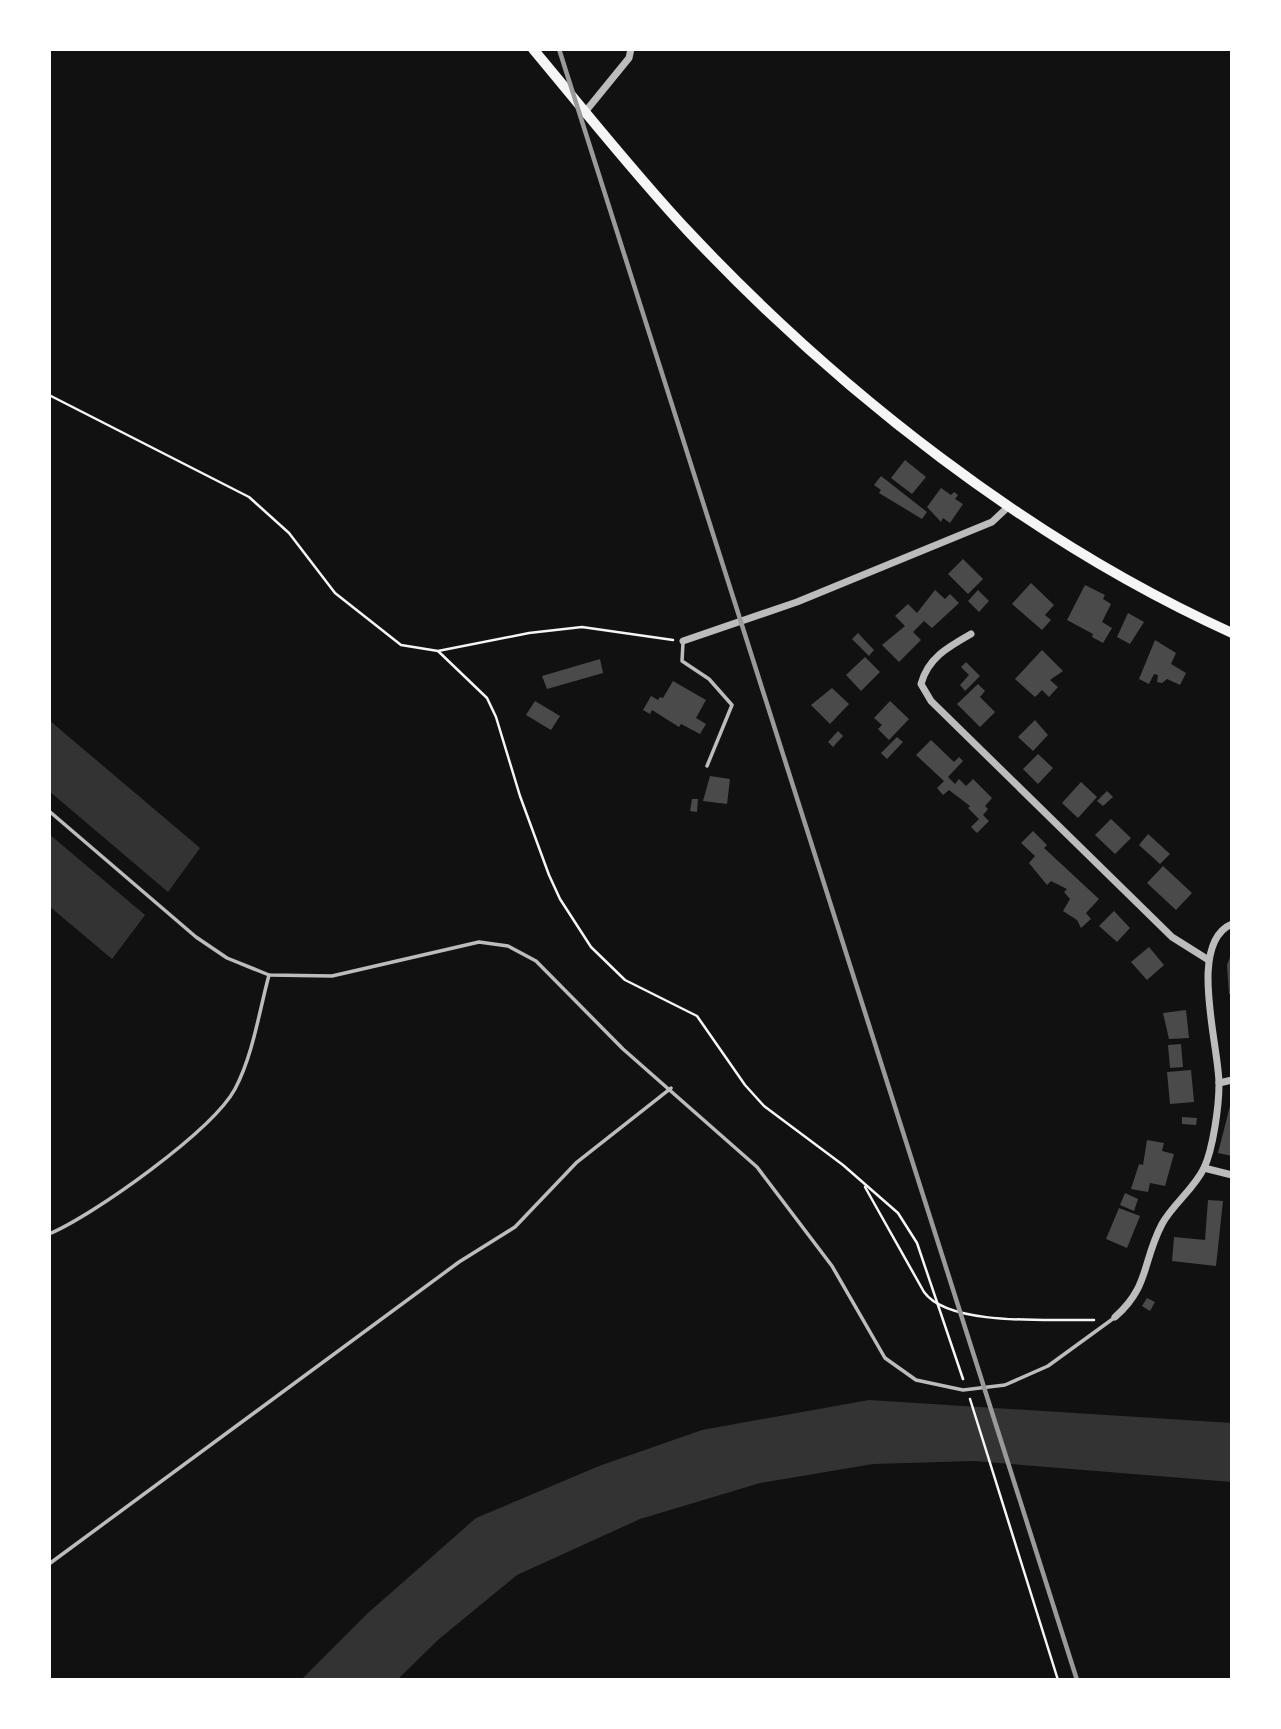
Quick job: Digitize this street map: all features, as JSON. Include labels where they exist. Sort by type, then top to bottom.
[{"type":"main road","points":[[533,49],[624,159],[688,230],[756,299],[894,421],[1008,507],[1140,587],[1232,633]]},
{"type":"street","points":[[585,112],[629,58],[631,49]]},
{"type":"street","points":[[683,641],[760,616],[992,522],[1008,507]]},
{"type":"street","points":[[971,634],[941,651],[924,671],[920,684],[931,701],[1172,937],[1207,959]]},
{"type":"street","points":[[1115,1317],[1136,1297],[1163,1223],[1204,1168],[1218,1109],[1219,1083],[1207,959],[1215,936],[1232,924]]},
{"type":"street","points":[[1219,1083],[1232,1080]]},
{"type":"street","points":[[1204,1168],[1232,1175]]},
{"type":"lane","points":[[683,641],[682,660],[709,680],[732,705],[707,766]]},
{"type":"lane","points":[[49,811],[196,937],[228,958],[269,975],[332,976],[479,942],[508,946],[536,961],[623,1049],[671,1088],[757,1167],[832,1266],[885,1358],[916,1380],[963,1390],[1005,1385],[1048,1366],[1115,1317]]},
{"type":"lane","points":[[49,1234],[97,1208],[203,1127],[225,1104],[245,1067],[269,975]]},
{"type":"lane","points":[[49,1564],[458,1262],[515,1227],[577,1162],[671,1088]]},
{"type":"path","points":[[49,396],[249,497],[289,533],[335,593],[393,640],[412,648],[438,651],[529,633],[582,627],[683,641]]},
{"type":"path","points":[[438,651],[487,698],[496,717],[520,796],[549,875],[560,899],[592,947],[625,980],[697,1016],[745,1085],[764,1106],[843,1165],[898,1213],[917,1243],[934,1286],[1058,1680]]},
{"type":"path","points":[[863,1184],[924,1292],[941,1307],[970,1314],[1014,1318],[1094,1320],[1115,1317]]},
{"type":"shaded area","points":[[49,720],[200,848],[168,892],[49,791]]},
{"type":"shaded area","points":[[49,834],[145,915],[112,959],[49,906]]},
{"type":"shaded area","points":[[869,1400],[1232,1423],[1232,1482],[974,1461],[873,1464],[760,1483],[640,1519],[517,1575],[439,1639],[397,1680],[301,1680],[368,1613],[476,1518],[599,1466],[702,1430]]},
{"type":"building","points":[[905,460],[926,477],[912,494],[891,478]]},
{"type":"building","points":[[881,476],[927,512],[922,519],[879,493],[881,490],[874,485]]},
{"type":"building","points":[[941,488],[951,495],[954,492],[958,495],[955,499],[963,504],[950,523],[943,518],[941,522],[927,507]]},
{"type":"building","points":[[963,559],[983,579],[968,594],[948,574]]},
{"type":"building","points":[[1031,583],[1054,605],[1045,615],[1051,620],[1042,630],[1012,604]]},
{"type":"building","points":[[1085,585],[1105,595],[1103,599],[1111,604],[1102,622],[1112,628],[1103,643],[1092,637],[1093,634],[1067,620]]},
{"type":"building","points":[[935,590],[945,599],[950,594],[959,603],[932,628],[924,621],[913,632],[921,640],[899,662],[882,645],[905,626],[895,616],[908,604],[917,613]]},
{"type":"building","points":[[978,590],[989,601],[979,612],[968,601]]},
{"type":"building","points":[[1128,613],[1144,622],[1130,644],[1117,637]]},
{"type":"building","points":[[858,633],[874,650],[869,656],[852,639]]},
{"type":"building","points":[[1155,640],[1176,653],[1171,664],[1186,673],[1180,685],[1167,679],[1162,683],[1157,682],[1158,675],[1154,674],[1149,684],[1139,679]]},
{"type":"building","points":[[1042,650],[1063,671],[1050,680],[1058,687],[1049,697],[1042,690],[1035,697],[1015,679]]},
{"type":"building","points":[[865,657],[880,672],[861,691],[846,675]]},
{"type":"building","points":[[600,659],[603,673],[547,689],[542,676]]},
{"type":"building","points":[[966,662],[980,676],[965,691],[960,685],[969,675],[961,667]]},
{"type":"building","points":[[673,681],[706,700],[696,718],[706,724],[700,734],[681,724],[679,727],[652,710],[650,714],[643,710],[651,696],[658,700],[663,698]]},
{"type":"building","points":[[978,684],[985,691],[980,697],[995,712],[980,727],[957,704]]},
{"type":"building","points":[[832,688],[849,704],[830,724],[811,705]]},
{"type":"building","points":[[535,701],[560,716],[551,730],[526,715]]},
{"type":"building","points":[[890,701],[909,719],[889,740],[878,729],[882,725],[874,718]]},
{"type":"building","points":[[1035,720],[1048,735],[1033,751],[1018,737]]},
{"type":"building","points":[[838,731],[843,736],[833,747],[828,742]]},
{"type":"building","points":[[897,737],[903,742],[887,759],[881,753]]},
{"type":"building","points":[[931,740],[954,762],[959,757],[963,761],[948,777],[955,784],[959,779],[966,786],[973,779],[992,798],[985,806],[988,809],[983,815],[989,821],[977,833],[971,827],[979,819],[968,808],[970,806],[949,790],[943,795],[937,788],[944,781],[916,755]]},
{"type":"building","points":[[1038,754],[1053,768],[1038,784],[1023,769]]},
{"type":"building","points":[[710,776],[730,779],[727,804],[703,801]]},
{"type":"building","points":[[1081,782],[1097,797],[1078,818],[1062,803]]},
{"type":"building","points":[[1107,791],[1113,797],[1103,806],[1097,801]]},
{"type":"building","points":[[692,799],[698,799],[697,812],[690,811]]},
{"type":"building","points":[[1111,819],[1131,838],[1115,854],[1095,835]]},
{"type":"building","points":[[1033,831],[1047,845],[1044,848],[1099,899],[1086,913],[1091,919],[1081,928],[1077,920],[1063,911],[1070,899],[1064,892],[1067,889],[1051,881],[1047,885],[1029,863],[1035,856],[1021,843]]},
{"type":"building","points":[[1148,834],[1170,854],[1160,864],[1139,845]]},
{"type":"building","points":[[1163,866],[1192,893],[1176,910],[1147,883]]},
{"type":"building","points":[[1114,911],[1130,928],[1117,942],[1099,926]]},
{"type":"building","points":[[1149,947],[1164,965],[1147,980],[1131,962]]},
{"type":"building","points":[[1232,952],[1232,994],[1229,994],[1227,965]]},
{"type":"building","points":[[1186,1010],[1189,1038],[1169,1039],[1163,1013]]},
{"type":"building","points":[[1181,1044],[1183,1067],[1170,1068],[1168,1045]]},
{"type":"building","points":[[1191,1070],[1194,1102],[1170,1104],[1167,1072]]},
{"type":"building","points":[[1232,1102],[1232,1156],[1218,1153]]},
{"type":"building","points":[[1182,1117],[1197,1118],[1196,1125],[1182,1124]]},
{"type":"building","points":[[1147,1140],[1164,1143],[1162,1151],[1174,1154],[1165,1186],[1150,1183],[1148,1192],[1131,1189],[1139,1164],[1143,1165]]},
{"type":"building","points":[[1125,1193],[1138,1199],[1134,1211],[1120,1205]]},
{"type":"building","points":[[1208,1200],[1223,1201],[1216,1266],[1172,1261],[1174,1237],[1205,1240]]},
{"type":"building","points":[[1119,1208],[1140,1216],[1127,1248],[1106,1239]]},
{"type":"building","points":[[1147,1298],[1155,1302],[1150,1311],[1142,1306]]},
{"type":"railway","points":[[559,49],[1077,1680]]}]
